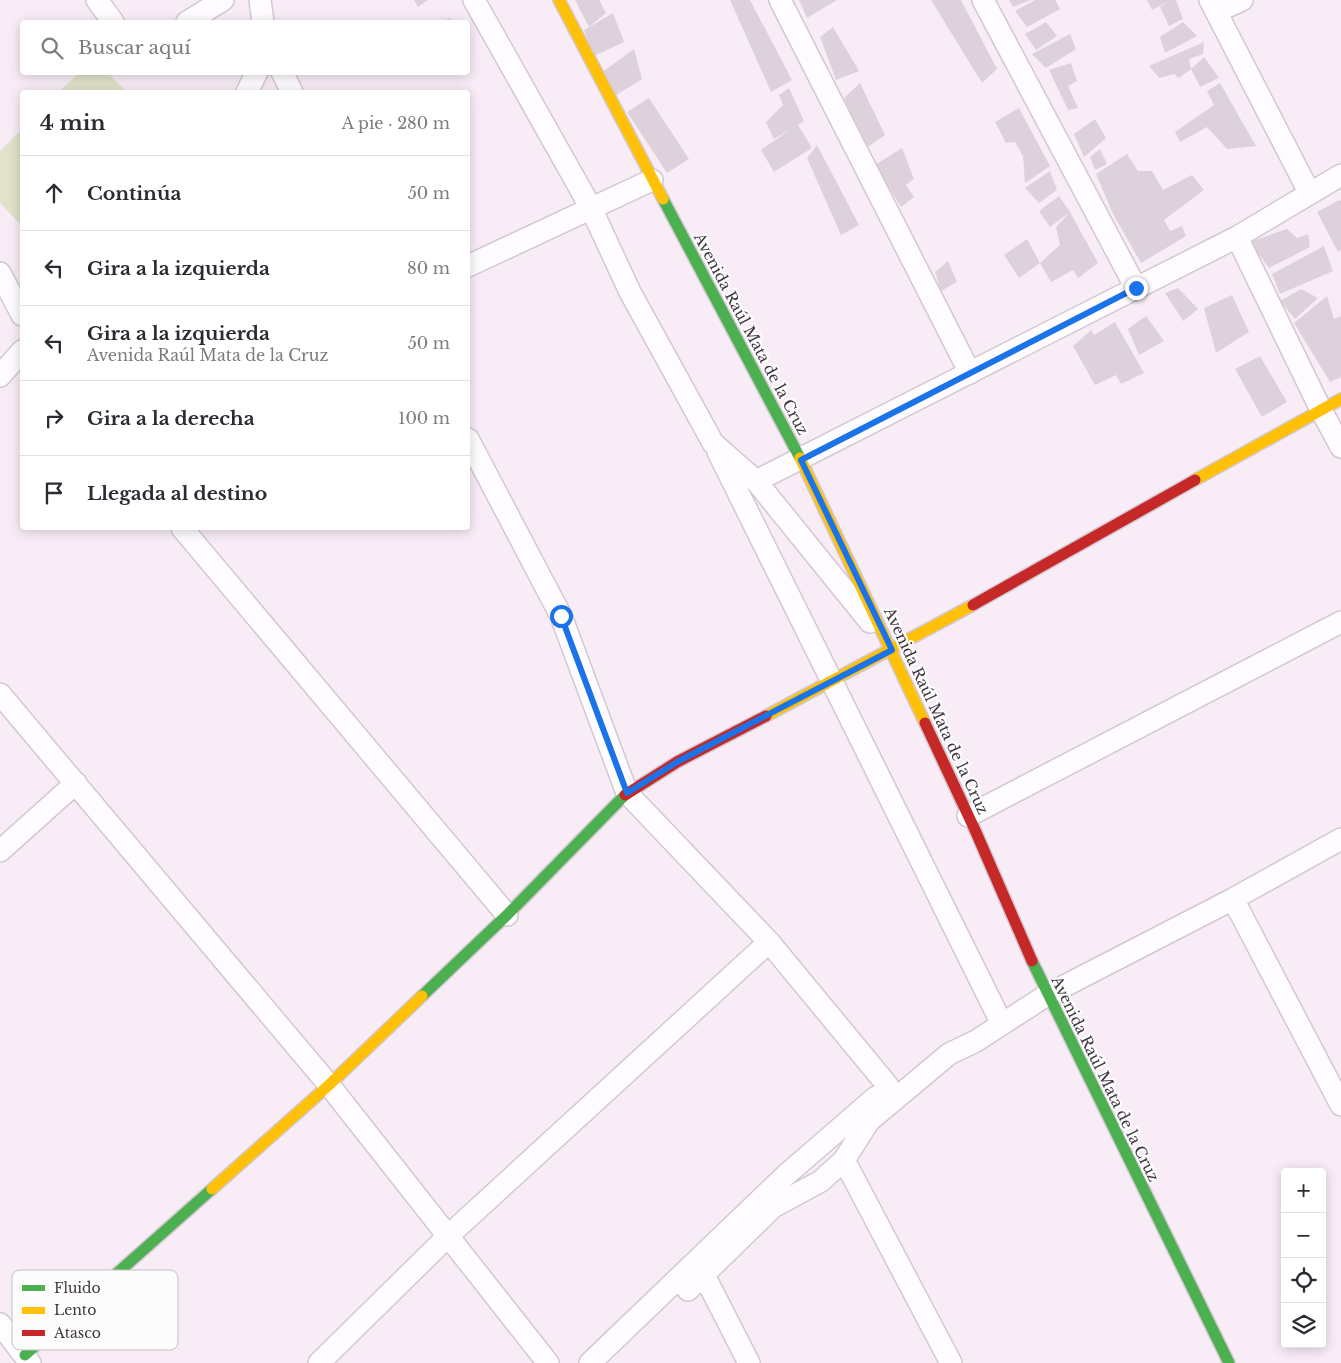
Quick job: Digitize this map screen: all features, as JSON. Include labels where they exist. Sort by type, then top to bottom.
[{"type":"street","points":[[97,0],[112,20]]},
{"type":"street","points":[[190,20],[223,0]]},
{"type":"street","points":[[260,0],[263,20]]},
{"type":"street","points":[[474,0],[591,208],[630,292],[713,443],[1002,1024]]},
{"type":"street","name":"Avenida Raúl Mata de la Cruz","points":[[559,0],[652,180],[801,460],[892,650],[968,816],[1046,995],[1230,1363]]},
{"type":"street","points":[[780,0],[970,373]]},
{"type":"street","points":[[984,0],[1136,288]]},
{"type":"street","points":[[1242,0],[1213,6],[1309,192]]},
{"type":"street","points":[[248,90],[256,75]]},
{"type":"street","points":[[284,75],[291,90]]},
{"type":"street","points":[[756,481],[801,460],[1237,236],[1309,192],[1341,175]]},
{"type":"street","points":[[470,265],[652,180]]},
{"type":"street","points":[[1237,236],[1321,410],[1341,447]]},
{"type":"street","points":[[0,273],[20,311]]},
{"type":"street","points":[[0,376],[20,353]]},
{"type":"street","points":[[125,1270],[329,1085],[507,915],[627,793],[677,762],[892,650],[1341,400]]},
{"type":"street","points":[[470,443],[561,616],[627,793],[769,942],[888,1086]]},
{"type":"street","points":[[713,443],[756,481],[892,650]]},
{"type":"street","points":[[184,530],[507,915]]},
{"type":"street","points":[[968,816],[1341,622]]},
{"type":"street","points":[[0,694],[329,1085],[548,1363]]},
{"type":"street","points":[[0,851],[76,783]]},
{"type":"street","points":[[590,1363],[786,1175],[888,1086],[918,1064],[948,1054],[976,1041],[1046,995],[1233,899],[1341,839]]},
{"type":"street","points":[[1233,899],[1341,1105]]},
{"type":"street","points":[[319,1363],[448,1236],[769,942]]},
{"type":"street","points":[[688,1290],[773,1207],[821,1181],[844,1160],[869,1121],[948,1054]]},
{"type":"street","points":[[844,1160],[951,1363]]},
{"type":"street","points":[[704,1275],[749,1363]]},
{"type":"street","points":[[0,1324],[12,1340]]},
{"type":"street","points":[[27,1359],[37,1350]]},
{"type":"green space","points":[[77,75],[110,75],[125,90],[61,90]]},
{"type":"green space","points":[[20,131],[20,224],[0,203],[0,151]]},
{"type":"building","points":[[414,0],[428,0],[418,7]]},
{"type":"building","points":[[575,0],[599,0],[606,13],[589,27]]},
{"type":"building","points":[[730,0],[750,0],[792,80],[771,92]]},
{"type":"building","points":[[799,0],[837,0],[807,18]]},
{"type":"building","points":[[931,0],[961,0],[997,69],[982,83]]},
{"type":"building","points":[[1009,0],[1031,0],[1013,7]]},
{"type":"building","points":[[1035,0],[1055,0],[1060,9],[1027,27],[1015,11]]},
{"type":"building","points":[[1147,0],[1176,0],[1183,19],[1169,26],[1160,7],[1170,1],[1152,10]]},
{"type":"building","points":[[613,13],[624,42],[594,56],[584,30]]},
{"type":"building","points":[[1046,22],[1057,36],[1036,50],[1025,34]]},
{"type":"building","points":[[1183,22],[1197,36],[1165,53],[1160,37]]},
{"type":"building","points":[[833,27],[859,71],[836,80],[820,37]]},
{"type":"building","points":[[1070,34],[1076,49],[1046,68],[1032,54]]},
{"type":"building","points":[[1204,42],[1203,54],[1189,59],[1191,69],[1179,78],[1174,74],[1159,78],[1149,66]]},
{"type":"building","points":[[634,49],[642,79],[613,97],[601,73]]},
{"type":"building","points":[[1204,57],[1219,78],[1200,87],[1191,69]]},
{"type":"building","points":[[1071,63],[1077,81],[1068,86],[1078,108],[1068,110],[1049,70]]},
{"type":"building","points":[[860,83],[885,135],[866,148],[844,98]]},
{"type":"building","points":[[1220,83],[1256,146],[1227,149],[1207,127],[1180,142],[1175,132],[1214,105],[1207,91]]},
{"type":"building","points":[[789,88],[804,121],[798,125],[812,148],[774,172],[761,150],[791,129],[774,139],[766,122],[783,105],[779,95]]},
{"type":"building","points":[[649,98],[689,159],[667,173],[627,112]]},
{"type":"building","points":[[1019,108],[1050,166],[1025,183],[1023,156],[1015,142],[1006,143],[995,122]]},
{"type":"building","points":[[1095,119],[1106,138],[1084,157],[1074,134]]},
{"type":"building","points":[[817,145],[859,225],[841,235],[807,158]]},
{"type":"building","points":[[902,148],[914,179],[906,185],[914,197],[901,207],[875,165]]},
{"type":"building","points":[[1100,149],[1107,164],[1095,170],[1090,157]]},
{"type":"building","points":[[1127,154],[1138,171],[1152,171],[1163,190],[1192,175],[1204,190],[1164,220],[1170,231],[1182,226],[1186,236],[1141,263],[1113,214],[1096,174]]},
{"type":"building","points":[[1050,171],[1057,190],[1039,203],[1025,188]]},
{"type":"building","points":[[1059,196],[1070,212],[1050,227],[1039,211]]},
{"type":"building","points":[[1339,200],[1341,201],[1341,250],[1338,252],[1317,212]]},
{"type":"building","points":[[1070,212],[1098,263],[1078,278],[1073,270],[1051,282],[1040,263],[1060,245],[1056,227]]},
{"type":"building","points":[[1287,229],[1297,238],[1308,234],[1310,247],[1269,268],[1249,242]]},
{"type":"building","points":[[1027,239],[1040,263],[1019,278],[1004,255]]},
{"type":"building","points":[[1324,246],[1333,271],[1280,294],[1272,274]]},
{"type":"building","points":[[948,261],[957,282],[941,291],[935,272]]},
{"type":"building","points":[[1178,288],[1198,309],[1183,321],[1165,293]]},
{"type":"building","points":[[1301,289],[1318,298],[1295,319],[1280,301]]},
{"type":"building","points":[[1232,295],[1249,332],[1216,353],[1204,308]]},
{"type":"building","points":[[1327,296],[1334,319],[1341,316],[1341,377],[1330,382],[1294,323]]},
{"type":"building","points":[[1146,316],[1164,341],[1139,355],[1128,329]]},
{"type":"building","points":[[1115,322],[1144,373],[1121,384],[1116,375],[1095,385],[1073,346],[1091,330],[1094,335]]},
{"type":"building","points":[[1260,356],[1287,402],[1262,417],[1235,369]]},
{"type":"traffic: fast","points":[[663,199],[800,458]]},
{"type":"traffic: fast","points":[[422,996],[507,915],[625,795]]},
{"type":"traffic: fast","points":[[1032,961],[1229,1363]]},
{"type":"traffic: fast","points":[[121,1270],[212,1189]]},
{"type":"traffic: fast","points":[[25,1355],[31,1350]]},
{"type":"traffic: slow","points":[[559,0],[663,199]]},
{"type":"traffic: slow","points":[[1195,480],[1341,399]]},
{"type":"traffic: slow","points":[[800,458],[925,723]]},
{"type":"traffic: slow","points":[[766,716],[973,605]]},
{"type":"traffic: slow","points":[[212,1189],[329,1085],[422,996]]},
{"type":"traffic: jam","points":[[973,605],[1195,480]]},
{"type":"traffic: jam","points":[[625,795],[677,762],[766,716]]},
{"type":"traffic: jam","points":[[925,723],[975,830],[1032,961]]},
{"type":"route","points":[[561,616],[627,793],[677,762],[892,650],[801,460],[1136,288]]}]
